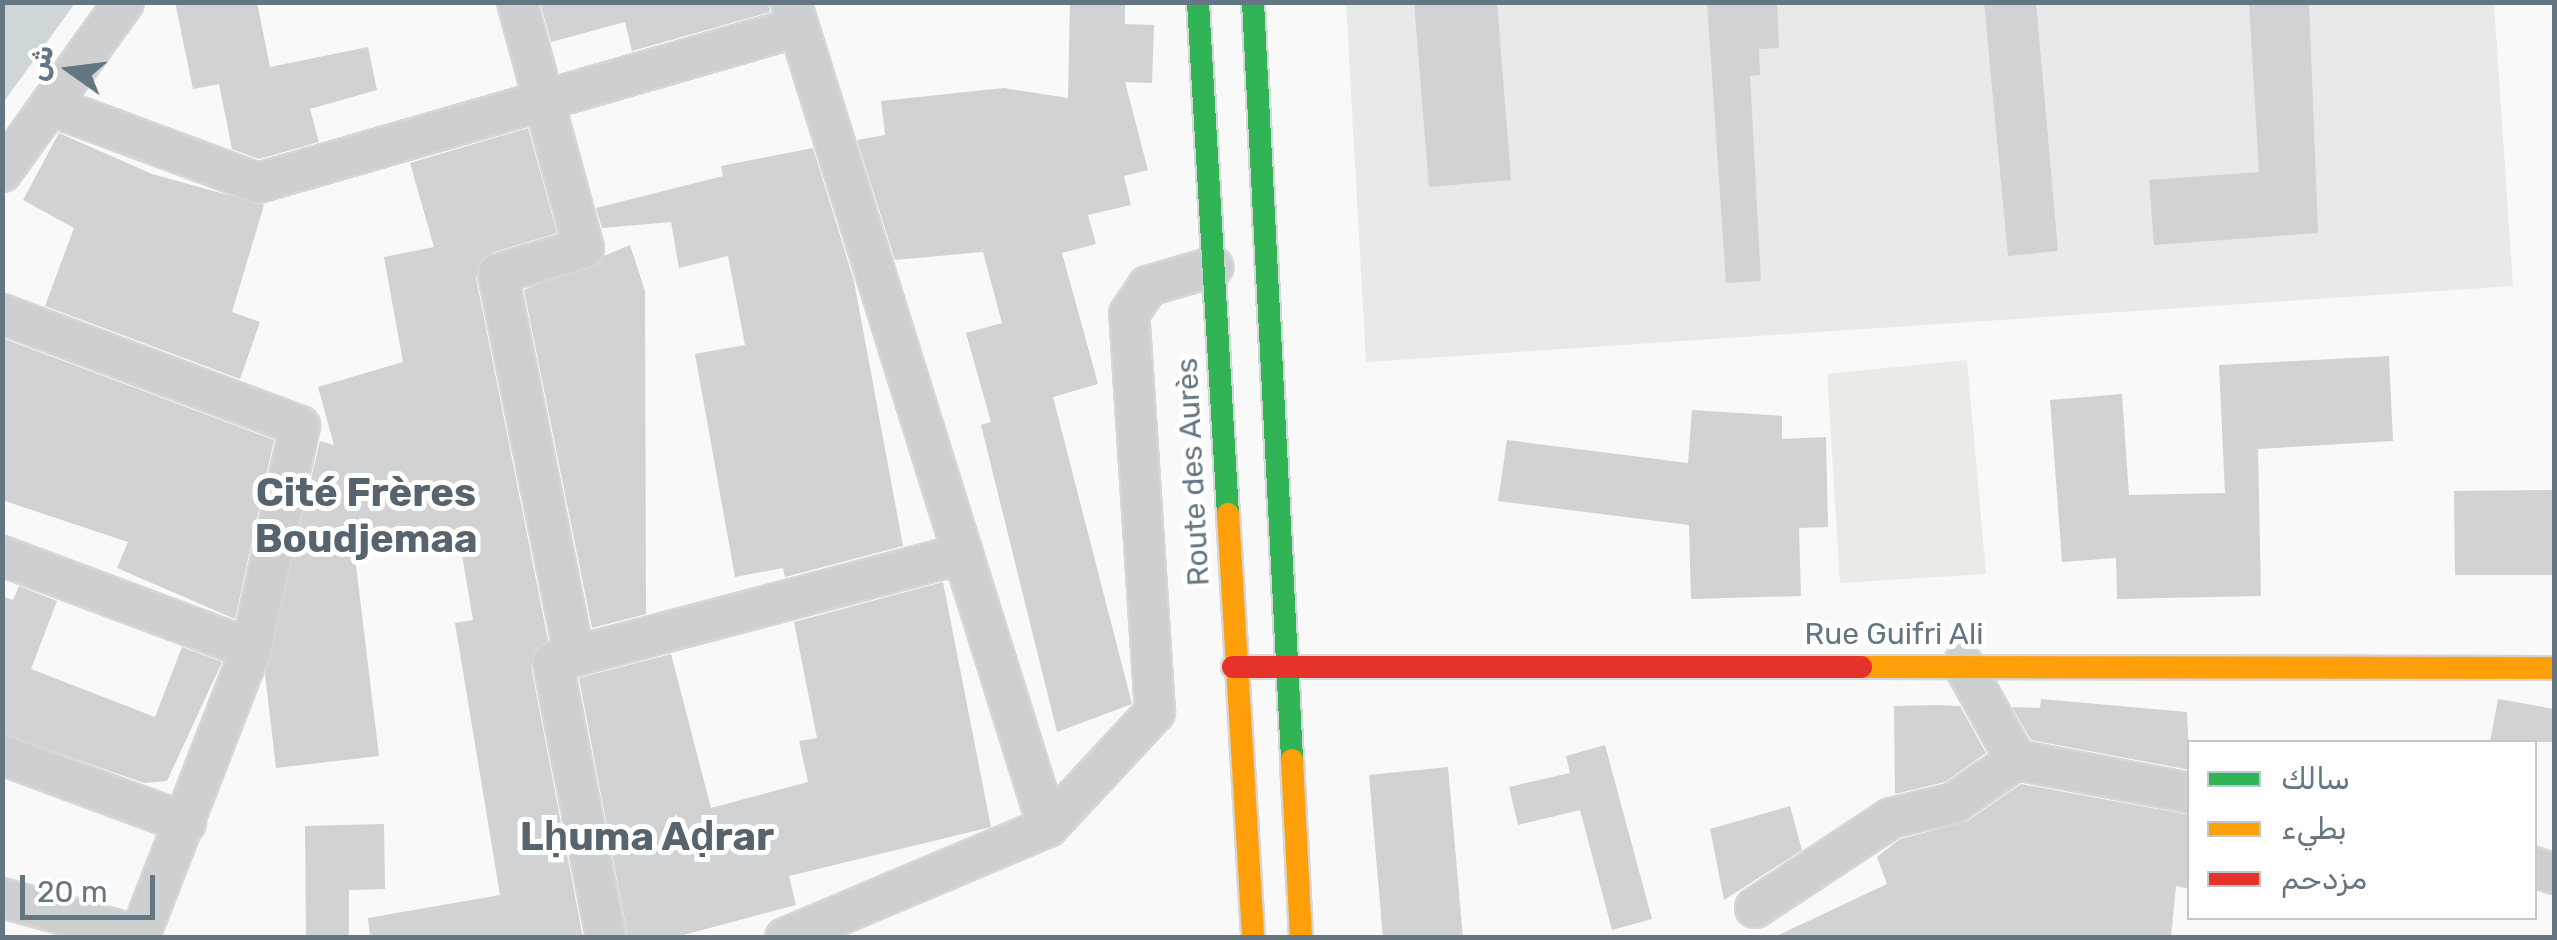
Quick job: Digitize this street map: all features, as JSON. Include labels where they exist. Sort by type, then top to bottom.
[{"type":"street","points":[[2,172],[124,2]]},
{"type":"street","points":[[517,2],[584,248],[498,274],[574,653]]},
{"type":"street","name":"Route des Aurès","points":[[1198,2],[1232,667],[1253,938]]},
{"type":"street","points":[[1254,2],[1284,664],[1301,938]]},
{"type":"street","points":[[51,106],[258,182],[548,106],[795,15],[1048,827]]},
{"type":"street","points":[[785,938],[1048,827],[1154,712],[1129,314],[1158,280],[1213,267]]},
{"type":"street","points":[[2,314],[300,426],[251,649],[140,937],[2,898]]},
{"type":"street","points":[[606,938],[555,697],[553,662],[574,653],[962,554]]},
{"type":"street","points":[[2,556],[251,649]]},
{"type":"street","points":[[1963,664],[2016,760]]},
{"type":"street","name":"Rue Guifri Ali","points":[[1232,667],[1963,664],[2554,668]]},
{"type":"street","points":[[2,755],[186,823]]},
{"type":"street","points":[[1755,908],[1892,818],[1954,803],[2016,760],[2187,792]]},
{"type":"shaded area","points":[[2,3],[75,3],[3,103]]},
{"type":"shaded area","points":[[1346,3],[2494,3],[2513,286],[1366,362]]},
{"type":"shaded area","points":[[1967,360],[1986,574],[1840,583],[1827,374]]},
{"type":"building","points":[[175,2],[257,2],[270,67],[368,47],[377,90],[310,109],[319,142],[259,159],[232,149],[219,84],[193,89]]},
{"type":"building","points":[[540,2],[769,2],[770,12],[632,51],[625,22],[551,42]]},
{"type":"building","points":[[1070,2],[1125,2],[1125,24],[1154,25],[1152,83],[1125,82],[1148,170],[1124,176],[1131,205],[1088,215],[1096,244],[1062,253],[1098,384],[1053,397],[1132,704],[1057,732],[981,425],[991,422],[966,333],[1002,323],[983,252],[895,260],[857,140],[885,135],[881,101],[1004,88],[1068,98]]},
{"type":"building","points":[[1414,2],[1497,2],[1511,180],[1429,187]]},
{"type":"building","points":[[1707,2],[1777,2],[1779,48],[1759,49],[1760,75],[1750,76],[1761,281],[1726,283]]},
{"type":"building","points":[[1984,2],[2036,2],[2058,251],[2008,256]]},
{"type":"building","points":[[2249,2],[2309,2],[2318,233],[2154,245],[2149,180],[2259,172]]},
{"type":"building","points":[[528,128],[557,233],[491,253],[476,278],[548,640],[531,666],[583,938],[370,938],[368,918],[500,895],[455,623],[473,620],[459,537],[355,557],[379,756],[276,768],[265,674],[320,441],[334,445],[318,387],[403,362],[384,257],[434,247],[410,163]]},
{"type":"building","points":[[59,133],[152,174],[264,205],[232,312],[260,322],[240,379],[45,306],[74,228],[23,200]]},
{"type":"building","points":[[813,148],[854,281],[903,546],[785,577],[783,568],[735,577],[695,354],[745,345],[728,256],[679,268],[671,222],[602,228],[596,208],[723,176],[721,166]]},
{"type":"building","points":[[630,245],[645,291],[646,614],[592,628],[524,290]]},
{"type":"building","points":[[2,338],[274,440],[235,619],[117,568],[128,542],[2,500]]},
{"type":"building","points":[[2389,356],[2393,441],[2258,449],[2261,596],[2117,599],[2116,558],[2062,562],[2050,400],[2122,394],[2129,495],[2225,493],[2219,365]]},
{"type":"building","points":[[1692,410],[1782,416],[1782,439],[1826,437],[1828,527],[1799,528],[1801,596],[1691,599],[1689,525],[1498,501],[1507,440],[1688,463]]},
{"type":"building","points":[[2554,490],[2554,575],[2455,575],[2454,491]]},
{"type":"building","points":[[943,582],[991,827],[789,876],[796,905],[672,938],[628,938],[579,678],[671,654],[711,808],[808,782],[799,741],[817,738],[794,622]]},
{"type":"building","points":[[19,586],[57,601],[31,669],[155,717],[182,647],[222,662],[167,781],[144,783],[2,733],[2,596],[13,600]]},
{"type":"building","points":[[2041,699],[2187,712],[2187,769],[2031,740],[2012,707],[2040,708]]},
{"type":"building","points":[[2498,699],[2554,709],[2554,742],[2490,740]]},
{"type":"building","points":[[1894,706],[1960,706],[1986,753],[1945,782],[1895,794]]},
{"type":"building","points":[[1605,745],[1652,919],[1612,930],[1580,810],[1518,825],[1509,787],[1570,773],[1566,756]]},
{"type":"building","points":[[1448,767],[1463,938],[1383,938],[1369,775]]},
{"type":"building","points":[[2021,784],[2187,814],[2187,888],[2176,886],[2171,938],[1772,938],[1887,884],[1877,857],[1900,839],[1966,822]]},
{"type":"building","points":[[1790,806],[1802,850],[1724,900],[1710,829]]},
{"type":"building","points":[[384,824],[385,889],[349,890],[349,938],[306,938],[305,826]]},
{"type":"traffic: fast","points":[[1198,2],[1228,514]]},
{"type":"traffic: fast","points":[[1253,2],[1292,760]]},
{"type":"traffic: slow","points":[[1228,514],[1253,938]]},
{"type":"traffic: slow","points":[[1861,667],[2554,668]]},
{"type":"traffic: slow","points":[[1292,760],[1301,938]]},
{"type":"traffic: jam","points":[[1233,667],[1861,667]]},
{"type":"district","name":"Cité Frères Boudjemaa","points":[[366,516]]},
{"type":"district","name":"Lḥuma Aḍrar","points":[[647,837]]}]
